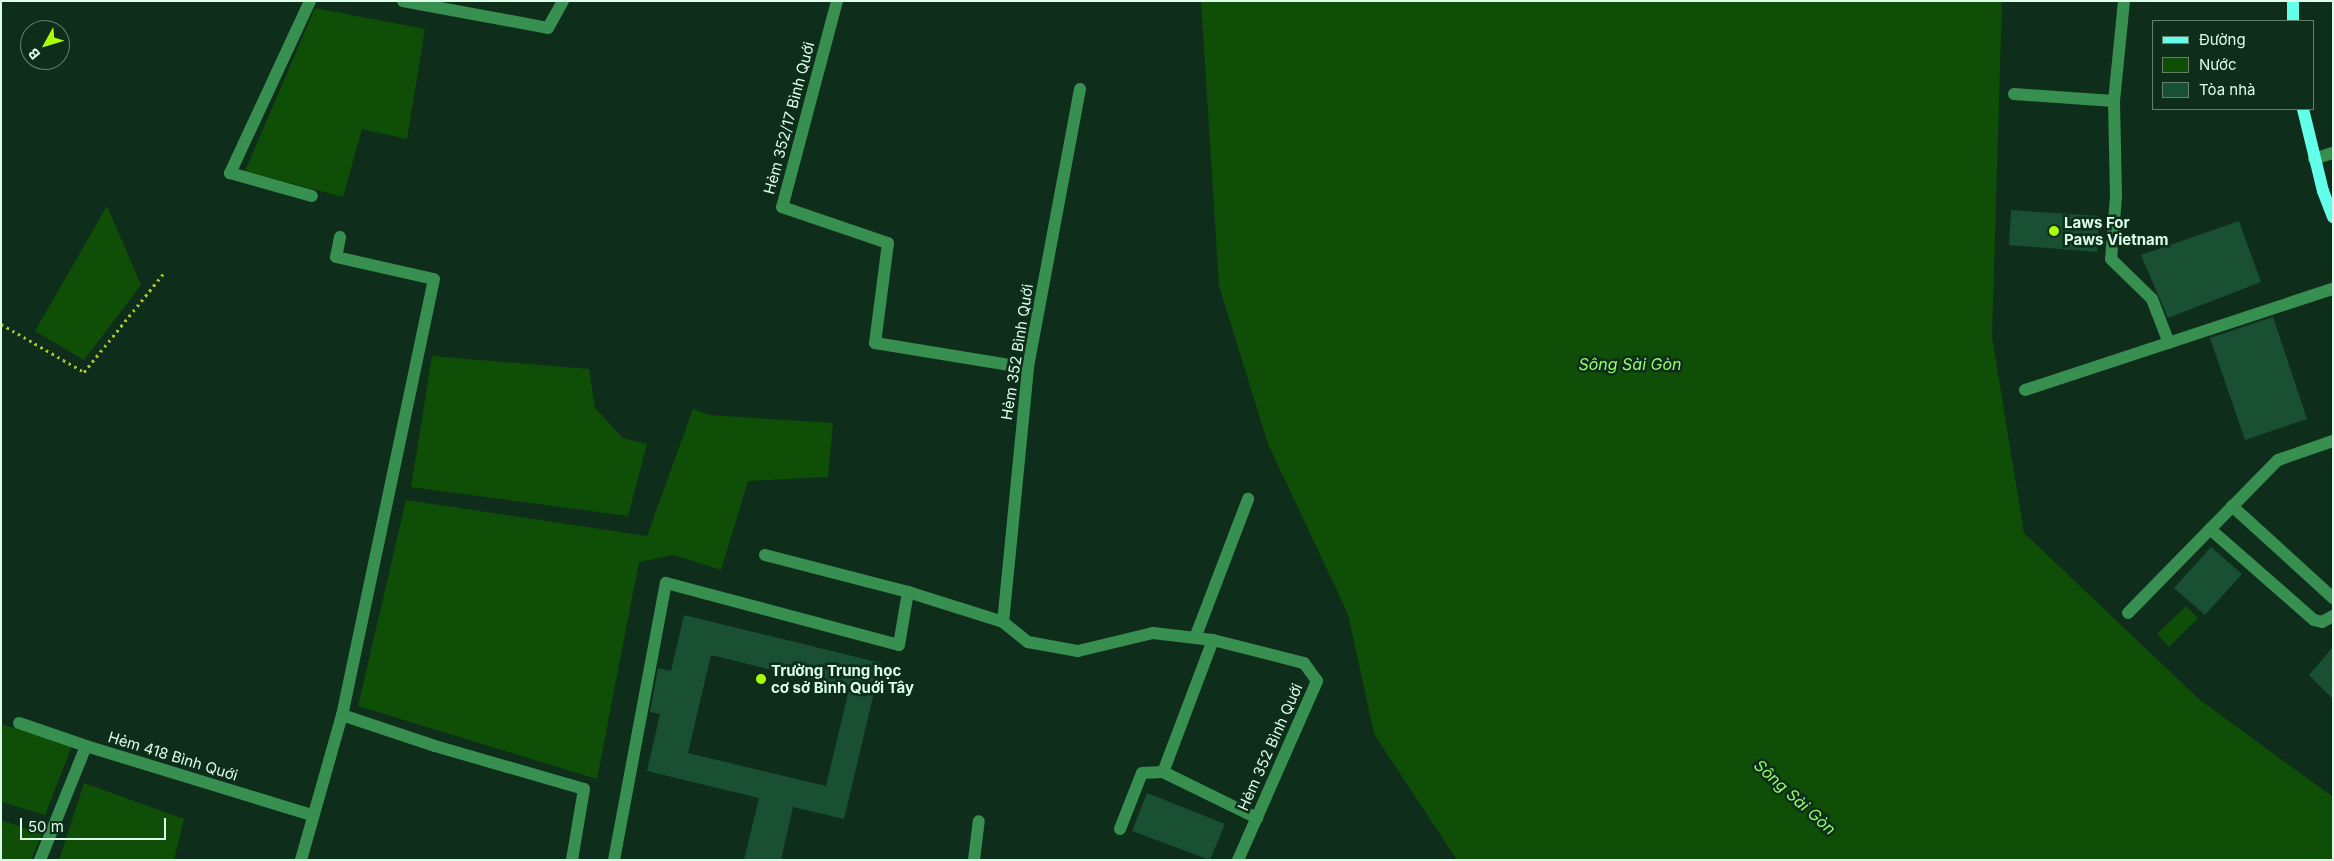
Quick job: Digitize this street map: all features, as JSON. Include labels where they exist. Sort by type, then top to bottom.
[{"type":"main road","points":[[2293,1],[2293,20]]},
{"type":"main road","points":[[2302,110],[2314,159],[2333,217]]},
{"type":"street","points":[[310,1],[230,172],[312,196]]},
{"type":"street","points":[[402,1],[548,28],[563,1]]},
{"type":"street","name":"Hẻm 352/17 Bình Quới","points":[[837,1],[782,207],[888,243],[876,343],[1028,368]]},
{"type":"street","points":[[2124,1],[2114,101],[2116,196],[2111,259],[2152,299],[2169,343]]},
{"type":"street","name":"Hẻm 352 Bình Quới","points":[[1003,622],[1028,368],[1080,89]]},
{"type":"street","points":[[2014,94],[2114,101]]},
{"type":"street","points":[[2314,159],[2333,153]]},
{"type":"street","points":[[301,860],[311,815],[342,714],[434,279],[336,257],[340,237]]},
{"type":"street","points":[[2025,390],[2333,289]]},
{"type":"street","points":[[2128,613],[2278,460],[2333,441]]},
{"type":"street","points":[[1195,638],[1248,499]]},
{"type":"street","points":[[2232,506],[2333,598]]},
{"type":"street","points":[[2210,529],[2314,620],[2322,622],[2333,616]]},
{"type":"street","name":"Hẻm 352 Bình Quới","points":[[765,555],[908,592],[1003,622],[1028,642],[1078,651],[1153,633],[1213,640],[1304,663],[1317,681],[1238,860]]},
{"type":"street","points":[[614,860],[666,583],[899,645],[908,592]]},
{"type":"street","points":[[1163,772],[1213,640]]},
{"type":"street","points":[[342,714],[435,746],[584,789],[572,860]]},
{"type":"street","points":[[19,723],[86,746]]},
{"type":"street","name":"Hẻm 418 Bình Quới","points":[[40,860],[86,746],[311,815]]},
{"type":"street","points":[[1120,829],[1142,773],[1163,772],[1257,818]]},
{"type":"street","points":[[974,860],[979,821]]},
{"type":"path","points":[[1,324],[84,372],[163,274]]},
{"type":"water","name":"Sông Sài Gòn","points":[[1201,1],[2002,1],[1992,337],[2024,533],[2200,700],[2333,797],[2333,860],[1457,860],[1374,734],[1348,614],[1268,444],[1219,286]]},
{"type":"water","points":[[315,8],[425,29],[407,139],[362,129],[343,197],[245,171]]},
{"type":"water","points":[[107,206],[141,285],[84,360],[35,331]]},
{"type":"water","points":[[432,356],[589,369],[595,408],[623,438],[647,444],[628,516],[411,487]]},
{"type":"water","points":[[693,409],[709,415],[833,423],[828,477],[748,481],[721,570],[674,555],[639,562],[597,779],[358,706],[406,500],[647,536]]},
{"type":"water","points":[[2186,606],[2198,618],[2169,647],[2157,634]]},
{"type":"water","points":[[1,724],[72,746],[45,815],[1,802]]},
{"type":"water","points":[[84,783],[184,819],[174,860],[59,860]]},
{"type":"water","points":[[1,820],[42,834],[31,860],[1,860]]},
{"type":"building","name":"Laws For Paws Vietnam","points":[[2011,210],[2099,216],[2097,252],[2009,245]]},
{"type":"building","points":[[2239,221],[2261,282],[2168,318],[2141,255]]},
{"type":"building","points":[[2273,317],[2307,419],[2245,440],[2210,338]]},
{"type":"building","points":[[2211,547],[2242,574],[2205,615],[2174,588]]},
{"type":"building","points":[[684,615],[881,663],[844,819],[793,807],[781,860],[744,860],[759,798],[647,771],[660,714],[650,712],[658,668],[671,671]],"holes":[[[711,655],[849,689],[826,786],[688,753]]]},
{"type":"building","points":[[2333,647],[2333,699],[2309,675]]},
{"type":"building","points":[[1147,793],[1225,824],[1210,860],[1132,831]]},
{"type":"place","name":"Laws For Paws Vietnam","points":[[2054,231]]},
{"type":"place","name":"Trường Trung học cơ sở Bình Quới Tây","points":[[761,679]]}]
